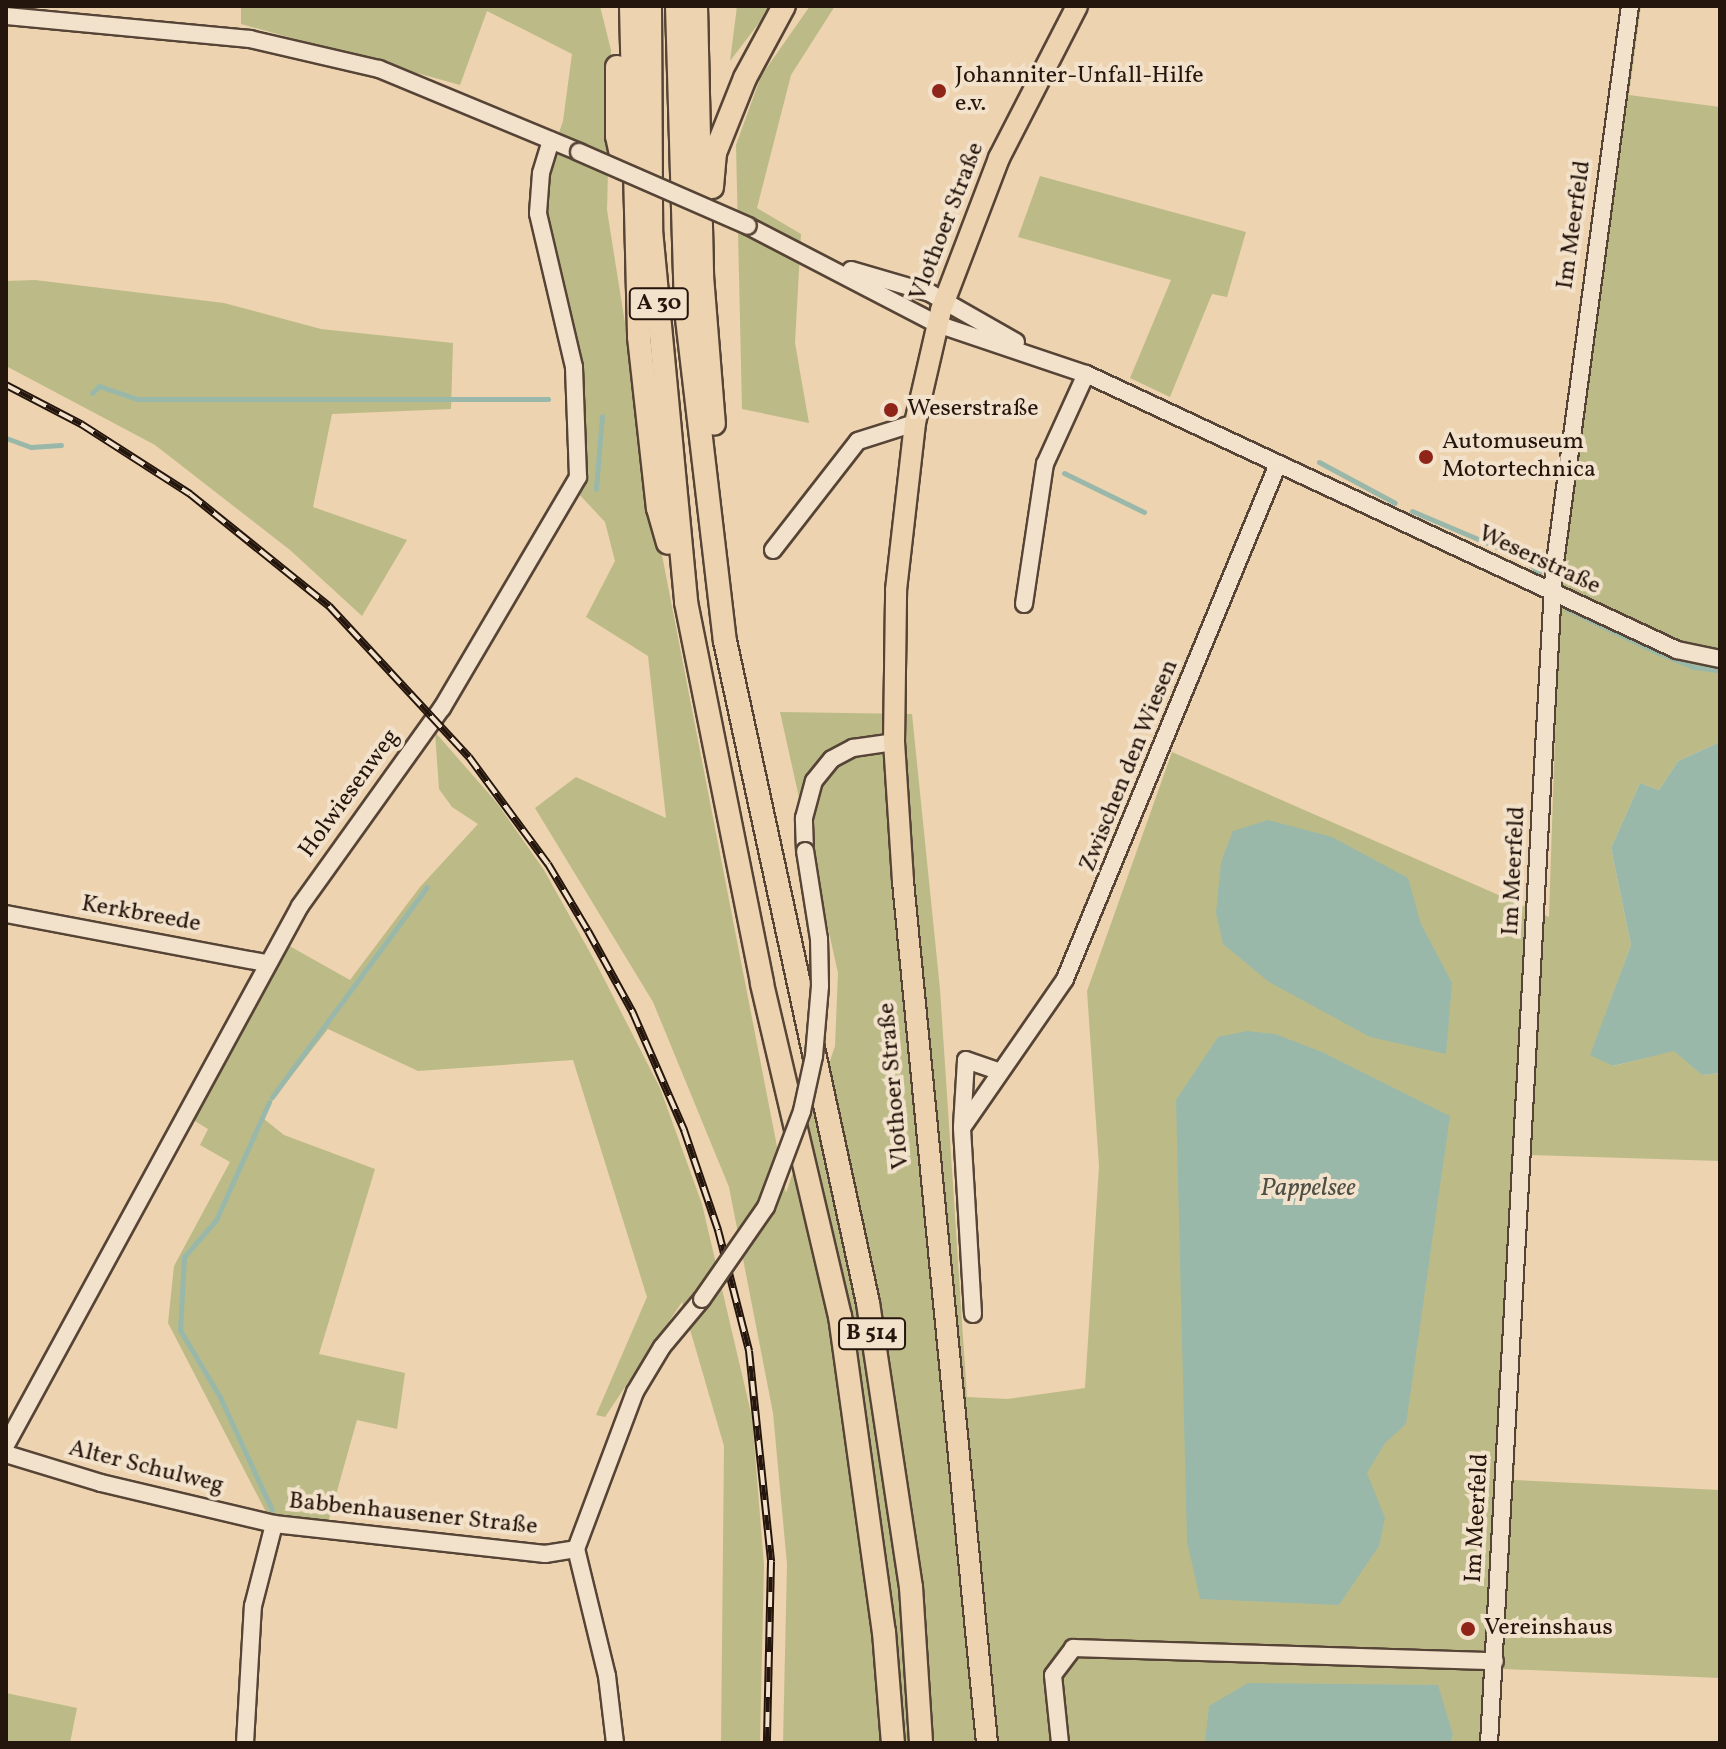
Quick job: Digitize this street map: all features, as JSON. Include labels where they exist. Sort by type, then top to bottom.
[{"type":"highway","points":[[616,6],[617,136],[634,216]]},
{"type":"highway","points":[[631,6],[639,337],[658,508],[686,602]]},
{"type":"highway","name":"A 30","points":[[650,6],[651,230],[686,602]]},
{"type":"highway","name":"A 30","points":[[677,6],[686,310],[725,641]]},
{"type":"highway","points":[[696,6],[702,276],[726,538],[725,641]]},
{"type":"highway","points":[[702,276],[715,153],[745,78],[784,6]]},
{"type":"highway","name":"B 514","points":[[686,602],[762,984],[840,1316],[884,1632],[893,1743]]},
{"type":"highway","name":"B 514","points":[[725,641],[868,1303],[911,1587],[921,1743]]},
{"type":"main road","name":"Vlothoer Straße","points":[[987,1743],[921,1091],[894,742],[896,590],[915,423],[944,300],[999,158],[1077,6]]},
{"type":"street","name":"Im Meerfeld","points":[[1489,1743],[1553,595],[1630,6]]},
{"type":"street","name":"Weserstraße","points":[[6,16],[265,42],[379,69],[748,226],[823,262],[937,324],[1036,354],[1086,374],[1553,595],[1677,650],[1720,659]]},
{"type":"street","name":"Holwiesenweg","points":[[6,1445],[266,963],[300,906],[442,708],[578,477],[574,367],[538,213],[541,173],[551,140]]},
{"type":"street","name":"Weserstraße","points":[[823,262],[944,300],[1036,354]]},
{"type":"street","points":[[1024,604],[1045,464],[1086,374]]},
{"type":"street","points":[[773,550],[858,441],[915,423]]},
{"type":"street","name":"Zwischen den Wiesen","points":[[962,1128],[1065,979],[1097,912],[1278,464]]},
{"type":"street","points":[[615,1743],[607,1676],[576,1549],[635,1392],[662,1347],[702,1299],[766,1207],[805,1097],[820,986],[819,939],[805,851],[804,818],[823,770],[853,748],[894,742]]},
{"type":"street","name":"Kerkbreede","points":[[6,914],[266,963]]},
{"type":"street","points":[[973,1314],[962,1128],[966,1060],[1000,1072]]},
{"type":"street","name":"Alter Schulweg","points":[[6,1454],[101,1483],[274,1524]]},
{"type":"street","name":"Babbenhausener Straße","points":[[245,1743],[253,1606],[274,1524],[545,1554],[576,1549]]},
{"type":"street","points":[[1060,1743],[1053,1675],[1073,1648],[1495,1661]]},
{"type":"shaded area","points":[[241,6],[600,6],[611,50],[607,210],[661,550],[786,1193],[835,1046],[838,973],[780,712],[912,714],[940,989],[967,1397],[1007,1399],[1085,1388],[1099,1166],[1087,991],[1172,752],[1549,917],[1559,613],[1542,603],[1545,563],[1622,6],[1641,6],[1629,95],[1720,107],[1720,742],[1678,761],[1659,790],[1640,783],[1611,848],[1631,945],[1591,1054],[1614,1066],[1675,1050],[1702,1075],[1720,1073],[1720,1161],[1530,1155],[1514,1480],[1720,1490],[1720,1678],[1503,1669],[1499,1743],[783,1743],[787,1564],[773,1413],[729,1187],[653,1002],[535,808],[576,777],[666,818],[648,656],[586,617],[615,561],[605,522],[577,492],[579,413],[546,219],[544,176],[563,121],[572,54],[487,11],[460,85],[241,24]]},
{"type":"shaded area","points":[[737,6],[772,6],[730,61]]},
{"type":"shaded area","points":[[810,6],[835,6],[791,75],[757,208],[801,234],[795,343],[809,423],[742,409],[736,145],[761,76]]},
{"type":"shaded area","points":[[1040,176],[1246,232],[1227,297],[1212,294],[1170,397],[1130,378],[1171,280],[1018,237]]},
{"type":"shaded area","points":[[35,280],[224,303],[321,329],[453,343],[451,409],[332,414],[313,507],[407,540],[362,616],[290,550],[155,445],[6,366],[6,281]]},
{"type":"shaded area","points":[[435,732],[497,803],[544,870],[660,1088],[702,1204],[752,1417],[764,1565],[760,1743],[721,1743],[724,1446],[682,1302],[605,1417],[596,1415],[647,1297],[573,1060],[418,1071],[328,1029],[274,1098],[264,1119],[284,1135],[375,1169],[319,1354],[405,1373],[397,1429],[357,1420],[328,1523],[266,1512],[168,1323],[174,1266],[230,1162],[200,1145],[208,1129],[180,1112],[277,939],[350,980],[420,887],[478,824],[452,807],[439,789]]},
{"type":"shaded area","points":[[6,1693],[77,1708],[70,1743],[6,1743]]},
{"type":"water","points":[[1720,742],[1720,1073],[1702,1075],[1674,1051],[1613,1066],[1590,1055],[1631,945],[1611,848],[1640,783],[1659,790],[1678,761]]},
{"type":"water","points":[[1268,820],[1332,837],[1408,878],[1421,924],[1452,983],[1446,1054],[1370,1037],[1269,982],[1223,944],[1216,913],[1221,862],[1233,831]]},
{"type":"water","name":"Pappelsee","points":[[1247,1031],[1275,1034],[1322,1052],[1450,1116],[1406,1424],[1385,1443],[1367,1473],[1385,1518],[1379,1546],[1339,1605],[1200,1599],[1187,1542],[1176,1100],[1218,1037]]},
{"type":"water","points":[[1248,1683],[1438,1685],[1453,1735],[1450,1743],[1205,1743],[1209,1706]]},
{"type":"waterway","points":[[92,393],[99,386],[137,399],[548,399]]},
{"type":"waterway","points":[[596,489],[602,416]]},
{"type":"waterway","points":[[6,438],[31,447],[61,445]]},
{"type":"waterway","points":[[1319,462],[1395,503]]},
{"type":"waterway","points":[[1064,473],[1144,512]]},
{"type":"waterway","points":[[1412,511],[1525,559],[1539,573]]},
{"type":"waterway","points":[[1567,609],[1694,667],[1720,670]]},
{"type":"waterway","points":[[272,1097],[427,887]]},
{"type":"waterway","points":[[269,1102],[216,1220],[184,1257],[180,1330],[220,1397],[272,1510]]},
{"type":"railway","points":[[6,385],[81,424],[190,494],[329,606],[469,757],[548,864],[588,931],[633,1013],[684,1130],[718,1230],[749,1351],[771,1562],[767,1743]]},
{"type":"place","name":"Johanniter-Unfall-Hilfe e.v.","points":[[939,91]]},
{"type":"place","name":"Weserstraße","points":[[891,410]]},
{"type":"place","name":"Automuseum Motortechnica","points":[[1426,457]]},
{"type":"place","name":"Vereinshaus","points":[[1468,1629]]}]
